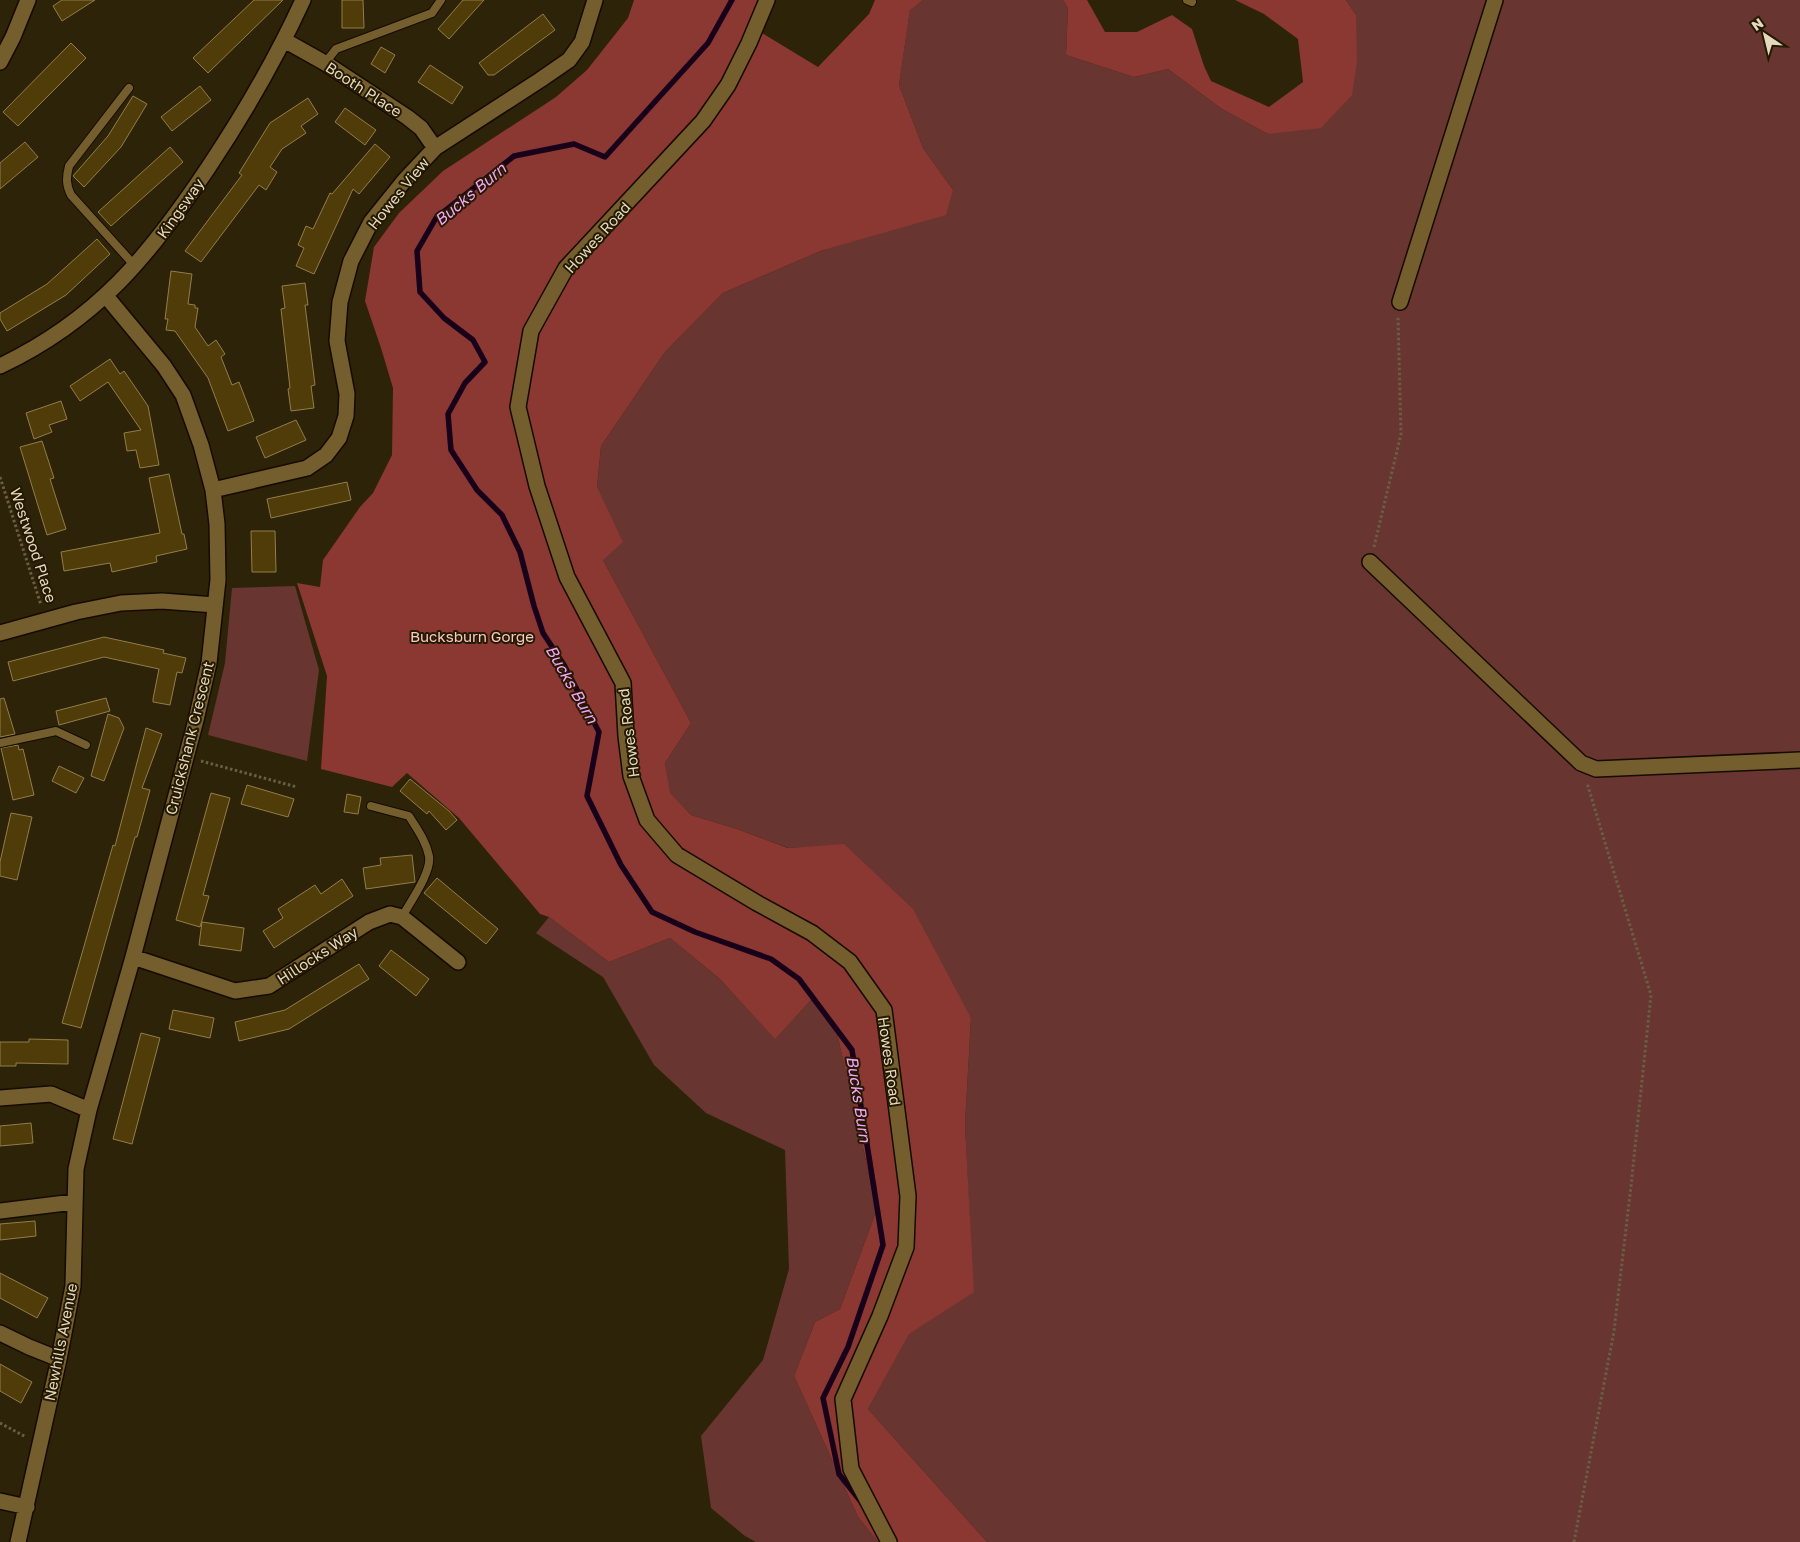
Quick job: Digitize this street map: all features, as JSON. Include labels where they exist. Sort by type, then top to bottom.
[{"type":"street","points":[[0,62],[13,37],[28,0]]},
{"type":"street","name":"Kingsway","points":[[0,366],[29,352],[60,332],[106,296],[162,235],[236,125],[284,40],[303,0]]},
{"type":"street","name":"Howes View","points":[[213,490],[307,468],[326,455],[339,438],[346,416],[347,394],[337,341],[340,302],[351,261],[371,222],[404,181],[435,148],[569,60],[582,42],[595,0]]},
{"type":"street","name":"Howes Road","points":[[767,0],[749,43],[728,85],[703,121],[566,268],[531,331],[518,407],[537,486],[567,577],[623,683],[626,736],[631,776],[646,820],[677,855],[757,904],[812,933],[850,962],[884,1010],[908,1196],[906,1247],[880,1316],[843,1399],[851,1469],[889,1542]]},
{"type":"street","points":[[1400,302],[1495,0]]},
{"type":"street","name":"Booth Place","points":[[284,40],[325,63],[407,117],[421,128],[435,148]]},
{"type":"street","name":"Cruickshank Crescent","points":[[89,1110],[133,957],[209,663],[219,554],[218,524],[213,490],[201,445],[182,395],[164,366],[106,296]]},
{"type":"street","points":[[1370,562],[1581,763],[1596,769],[1800,760]]},
{"type":"street","points":[[0,633],[94,608],[128,603],[162,601],[215,605]]},
{"type":"street","name":"Hillocks Way","points":[[133,957],[235,991],[252,990],[269,986],[369,922],[390,914],[402,917]]},
{"type":"street","points":[[402,917],[458,962]]},
{"type":"street","points":[[0,1098],[51,1094],[89,1110]]},
{"type":"street","name":"Newhills Avenue","points":[[18,1542],[73,1286],[76,1169],[89,1110]]},
{"type":"street","points":[[0,1211],[74,1202]]},
{"type":"street","points":[[0,1333],[58,1359]]},
{"type":"street","points":[[0,1501],[27,1506]]},
{"type":"lane","points":[[325,63],[336,49],[432,13],[441,0]]},
{"type":"lane","points":[[129,88],[70,166],[66,176],[67,188],[71,195],[135,266]]},
{"type":"lane","points":[[0,743],[56,731],[86,744]]},
{"type":"lane","points":[[371,806],[409,816],[425,842],[429,858],[427,871],[402,917]]},
{"type":"path","points":[[1370,562],[1402,434],[1398,314],[1400,302]]},
{"type":"path","name":"Westwood Place","points":[[0,477],[46,620]]},
{"type":"path","points":[[186,757],[297,787]]},
{"type":"path","points":[[1574,1542],[1614,1331],[1651,995],[1581,763]]},
{"type":"path","points":[[0,1423],[40,1444]]},
{"type":"shaded area","points":[[923,0],[1063,0],[1068,8],[1066,55],[1134,77],[1168,69],[1222,109],[1268,134],[1356,15],[1346,0],[1800,0],[1800,1542],[987,1542],[868,1409],[909,1333],[973,1291],[965,1125],[971,1018],[844,845],[789,848],[691,815],[669,793],[665,763],[691,723],[603,560],[597,487],[601,446],[665,352],[723,293],[823,250],[953,190],[923,148],[899,85],[910,9]]},
{"type":"shaded area","points":[[295,586],[319,670],[307,761],[208,735],[225,663],[232,588]]},
{"type":"shaded area","points":[[549,917],[609,962],[670,938],[720,979],[775,1038],[811,1000],[836,1029],[877,1209],[840,1309],[815,1322],[794,1376],[858,1517],[878,1542],[756,1542],[745,1536],[711,1508],[701,1436],[763,1360],[789,1269],[785,1150],[706,1113],[654,1065],[603,977],[536,933]]},
{"type":"green space","name":"Bucksburn Gorge","points":[[634,0],[758,0],[749,25],[818,67],[869,14],[875,0],[923,0],[910,10],[899,85],[923,148],[953,190],[946,215],[823,250],[723,293],[665,352],[601,446],[597,487],[623,542],[603,560],[691,723],[665,763],[670,793],[691,815],[737,829],[788,848],[844,844],[913,909],[971,1018],[965,1125],[974,1292],[909,1334],[868,1409],[987,1542],[878,1542],[858,1517],[794,1376],[815,1322],[840,1309],[877,1209],[836,1029],[811,1000],[775,1039],[720,979],[670,938],[609,962],[549,917],[540,914],[459,818],[407,773],[392,787],[321,769],[327,676],[297,583],[320,587],[323,560],[360,507],[373,493],[392,455],[393,388],[365,301],[374,247],[399,213],[443,171],[556,97],[587,70],[628,18]]},
{"type":"green space","points":[[1063,0],[1087,0],[1105,32],[1137,32],[1172,15],[1192,29],[1211,81],[1269,107],[1303,82],[1298,39],[1264,14],[1235,0],[1346,0],[1356,15],[1357,62],[1352,95],[1321,128],[1268,134],[1222,109],[1168,69],[1134,77],[1066,55],[1068,8]]},
{"type":"building","points":[[62,0],[95,0],[62,21],[53,6]]},
{"type":"building","points":[[254,0],[283,0],[208,73],[193,58]]},
{"type":"building","points":[[342,0],[363,0],[364,28],[342,28]]},
{"type":"building","points":[[463,0],[484,0],[449,39],[438,29]]},
{"type":"building","points":[[543,14],[555,30],[494,75],[488,75],[479,63]]},
{"type":"building","points":[[71,43],[86,58],[18,126],[3,112]]},
{"type":"building","points":[[381,47],[395,55],[385,73],[371,64]]},
{"type":"building","points":[[430,65],[463,87],[452,104],[418,82]]},
{"type":"building","points":[[200,86],[211,100],[172,131],[161,117]]},
{"type":"building","points":[[133,96],[147,104],[121,147],[84,187],[73,176],[108,136]]},
{"type":"building","points":[[308,98],[318,114],[301,126],[306,133],[282,149],[270,167],[277,172],[266,190],[259,185],[201,262],[185,251],[242,175],[239,173],[270,123]]},
{"type":"building","points":[[345,108],[376,130],[365,145],[335,122]]},
{"type":"building","points":[[25,142],[38,157],[0,189],[0,163]]},
{"type":"building","points":[[375,144],[390,157],[359,194],[353,189],[314,274],[296,266],[304,248],[298,245],[306,226],[313,229],[330,193],[332,194]]},
{"type":"building","points":[[170,147],[183,162],[111,226],[98,212]]},
{"type":"building","points":[[97,239],[110,254],[66,295],[7,331],[0,319],[0,313],[47,284]]},
{"type":"building","points":[[171,271],[192,274],[188,304],[195,305],[195,308],[198,308],[195,327],[208,346],[216,340],[225,354],[221,357],[232,385],[239,382],[254,421],[228,431],[208,378],[175,331],[166,330],[168,319],[165,319]]},
{"type":"building","points":[[305,283],[308,305],[305,305],[315,385],[311,386],[314,408],[291,411],[281,309],[285,308],[282,286]]},
{"type":"building","points":[[110,359],[120,374],[124,371],[148,406],[159,465],[140,468],[136,450],[127,451],[124,433],[141,430],[108,382],[80,401],[70,386]]},
{"type":"building","points":[[61,401],[67,419],[49,425],[52,432],[34,439],[26,413]]},
{"type":"building","points":[[296,420],[306,440],[265,458],[256,437]]},
{"type":"building","points":[[42,441],[54,478],[50,479],[66,529],[47,535],[20,447]]},
{"type":"building","points":[[169,474],[187,549],[156,556],[157,562],[112,572],[110,563],[64,571],[61,552],[160,533],[149,478]]},
{"type":"building","points":[[347,482],[351,500],[271,518],[267,499]]},
{"type":"building","points":[[251,531],[275,531],[276,572],[252,572]]},
{"type":"building","points":[[104,637],[164,650],[163,653],[186,658],[182,673],[177,672],[170,705],[153,702],[159,669],[104,657],[13,681],[8,662]]},
{"type":"building","points":[[4,698],[15,734],[0,737],[0,699]]},
{"type":"building","points":[[106,698],[110,711],[59,725],[56,711]]},
{"type":"building","points":[[108,714],[119,718],[124,728],[104,781],[91,776]]},
{"type":"building","points":[[146,728],[162,734],[142,788],[150,790],[81,1028],[62,1023],[113,845],[115,846]]},
{"type":"building","points":[[18,745],[19,750],[23,749],[34,795],[13,800],[1,748]]},
{"type":"building","points":[[59,766],[84,778],[76,793],[52,781]]},
{"type":"building","points":[[410,779],[449,811],[457,820],[446,830],[429,811],[427,814],[400,791]]},
{"type":"building","points":[[247,785],[294,799],[288,817],[241,804]]},
{"type":"building","points":[[211,793],[230,798],[203,895],[209,896],[200,927],[176,920]]},
{"type":"building","points":[[347,794],[361,797],[358,814],[344,812]]},
{"type":"building","points":[[11,813],[32,817],[17,880],[0,876],[0,862]]},
{"type":"building","points":[[412,855],[415,882],[366,889],[363,868],[381,865],[380,858]]},
{"type":"building","points":[[437,878],[498,929],[486,944],[424,893]]},
{"type":"building","points":[[342,879],[353,896],[274,948],[263,931],[283,918],[278,909],[315,885],[321,894]]},
{"type":"building","points":[[202,922],[244,928],[241,951],[199,945]]},
{"type":"building","points":[[391,950],[429,979],[416,996],[379,966]]},
{"type":"building","points":[[359,964],[369,979],[289,1029],[239,1041],[235,1022],[285,1010]]},
{"type":"building","points":[[173,1010],[214,1018],[210,1038],[169,1029]]},
{"type":"building","points":[[141,1033],[160,1038],[132,1144],[113,1139]]},
{"type":"building","points":[[29,1039],[68,1040],[68,1064],[16,1063],[16,1066],[0,1066],[0,1042],[29,1042]]},
{"type":"building","points":[[31,1123],[33,1143],[0,1146],[0,1126]]},
{"type":"building","points":[[35,1221],[36,1236],[0,1240],[0,1224]]},
{"type":"building","points":[[0,1273],[48,1298],[37,1318],[0,1298]]},
{"type":"building","points":[[0,1364],[32,1382],[21,1403],[0,1391]]},
{"type":"waterway","name":"Bucks Burn","points":[[732,0],[708,43],[605,157],[574,144],[514,156],[436,218],[417,251],[420,292],[444,318],[473,340],[485,362],[465,383],[448,414],[451,450],[477,490],[502,515],[520,552],[543,633],[564,665],[599,732],[587,796],[621,865],[652,912],[695,932],[771,959],[799,979],[852,1050],[883,1245],[848,1347],[823,1398],[839,1474],[862,1503]]}]
